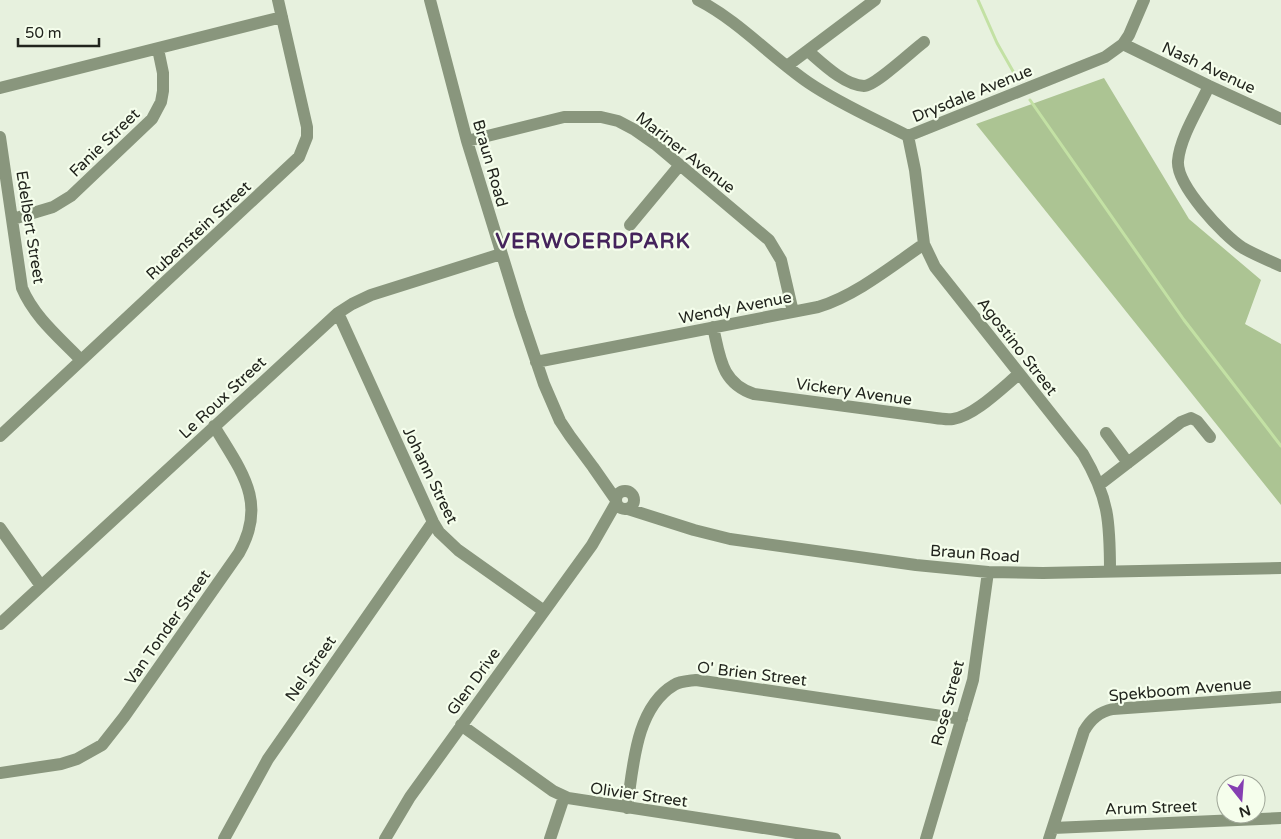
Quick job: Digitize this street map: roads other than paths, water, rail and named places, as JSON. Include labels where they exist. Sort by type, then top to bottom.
[{"type":"street","name":"Rubenstein Street","points":[[0,436],[299,157],[307,138],[307,127],[278,0]]},
{"type":"street","name":"Drysdale Avenue","points":[[699,0],[833,98],[908,136],[1105,57],[1123,44],[1129,35],[1144,0]]},
{"type":"street","points":[[787,66],[875,0]]},
{"type":"street","name":"Braun Road","points":[[434,1],[467,141],[501,254],[551,402],[570,436],[624,504],[694,530],[730,539],[988,572],[1110,572],[1281,568]]},
{"type":"street","points":[[0,88],[282,17]]},
{"type":"street","points":[[808,51],[842,78],[864,86],[874,82],[924,42]]},
{"type":"street","name":"Nash Avenue","points":[[1123,44],[1281,119]]},
{"type":"street","name":"Fanie Street","points":[[13,219],[44,211],[71,196],[152,119],[161,102],[163,91],[163,73],[158,49]]},
{"type":"street","points":[[1209,86],[1179,154],[1178,163],[1182,179],[1186,188],[1225,233],[1243,248],[1281,266]]},
{"type":"street","name":"Mariner Avenue","points":[[467,141],[552,119],[575,116],[601,117],[618,121],[631,127],[655,144],[769,240],[781,260],[793,312]]},
{"type":"street","name":"Agostino Street","points":[[908,136],[915,170],[924,244],[935,267],[1083,454],[1099,485],[1108,511],[1110,572]]},
{"type":"street","name":"Edelbert Street","points":[[0,137],[20,277],[26,298],[39,315],[81,360]]},
{"type":"street","points":[[630,225],[679,166]]},
{"type":"street","name":"Wendy Avenue","points":[[536,362],[831,303],[857,289],[924,244]]},
{"type":"street","name":"Le Roux Street","points":[[0,624],[338,313],[371,295],[501,254]]},
{"type":"street","name":"Johann Street","points":[[338,313],[439,532],[458,550],[544,611]]},
{"type":"street","name":"Vickery Avenue","points":[[712,327],[724,370],[729,379],[743,390],[754,394],[954,419],[978,407],[1019,374]]},
{"type":"street","points":[[1099,485],[1181,422],[1191,418],[1197,421],[1210,437]]},
{"type":"street","name":"Van Tonder Street","points":[[0,773],[61,764],[77,759],[102,745],[116,729],[238,554],[250,529],[251,501],[248,485],[214,426]]},
{"type":"street","points":[[1106,433],[1128,463]]},
{"type":"street","name":"Braun Road","points":[[593,467],[625,490]]},
{"type":"street","name":"Glen Drive","points":[[385,839],[410,797],[462,724],[624,504],[617,494],[625,490]]},
{"type":"street","name":"Nel Street","points":[[224,839],[274,751],[433,522]]},
{"type":"street","points":[[0,528],[41,586]]},
{"type":"street","name":"Rose Street","points":[[926,839],[973,680],[988,572]]},
{"type":"street","name":"O' Brien Street","points":[[627,808],[641,728],[660,698],[675,684],[696,680],[962,719]]},
{"type":"street","name":"Spekboom Avenue","points":[[1051,833],[1084,731],[1088,724],[1100,713],[1113,709],[1281,697]]},
{"type":"street","name":"Olivier Street","points":[[462,724],[564,797],[584,802],[835,839]]},
{"type":"street","points":[[550,839],[564,797]]},
{"type":"street","name":"Arum Street","points":[[1051,833],[1281,818]]},
{"type":"waterway","points":[[978,0],[997,43],[1018,80]]},
{"type":"waterway","points":[[1030,100],[1184,320],[1281,446]]},
{"type":"district","name":"VERWOERDPARK","points":[[593,241]]}]
